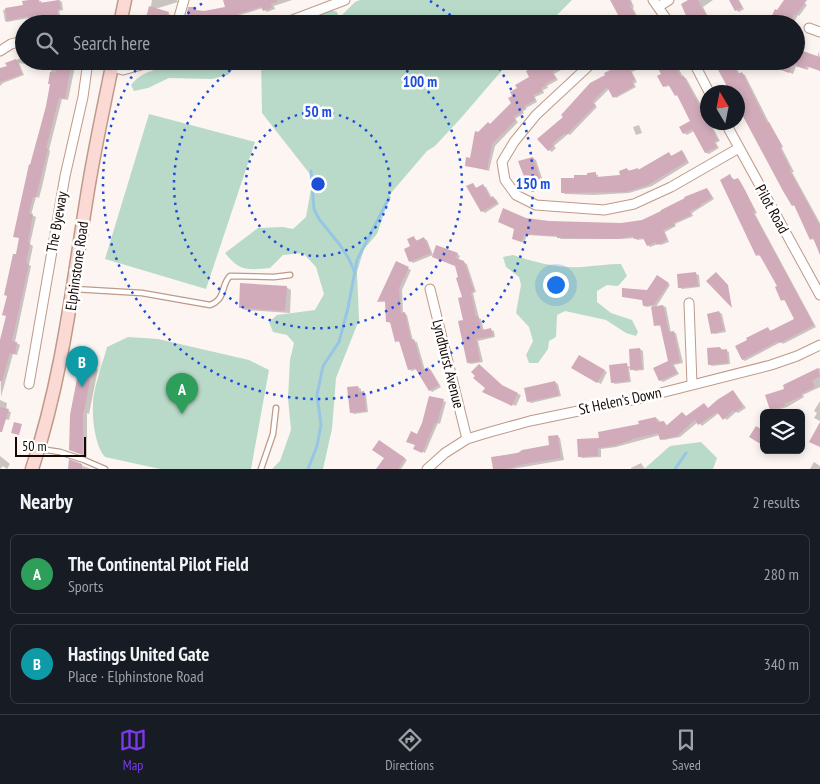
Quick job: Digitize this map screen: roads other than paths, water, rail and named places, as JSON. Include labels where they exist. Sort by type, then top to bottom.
[{"type":"street","points":[[122,15],[125,0]]},
{"type":"street","points":[[180,15],[184,0]]},
{"type":"street","points":[[306,15],[345,0]]},
{"type":"street","points":[[664,15],[656,4],[669,0]]},
{"type":"street","points":[[810,28],[820,32]]},
{"type":"street","points":[[0,51],[15,43]]},
{"type":"street","name":"The Byeway","points":[[29,384],[64,176],[83,97],[87,70]]},
{"type":"street","name":"Elphinstone Road","points":[[32,469],[39,449],[65,343],[87,194],[111,70]]},
{"type":"street","points":[[584,70],[536,115],[514,142],[502,162],[505,180],[516,195],[536,205],[604,210],[634,204],[671,187],[739,148]]},
{"type":"street","points":[[698,70],[705,85]]},
{"type":"street","name":"Pilot Road","points":[[729,130],[820,295]]},
{"type":"street","name":"Lyndhurst Avenue","points":[[430,289],[467,440]]},
{"type":"street","points":[[689,303],[692,384]]},
{"type":"street","name":"St Helen's Down","points":[[426,469],[445,453],[467,440],[530,421],[641,398],[771,365],[820,345]]},
{"type":"lane","points":[[74,289],[142,293],[210,305],[218,302],[224,291],[226,280],[230,276],[274,277],[290,274]]},
{"type":"lane","points":[[262,469],[273,434],[276,408]]},
{"type":"lane","points":[[39,449],[68,455],[105,469]]},
{"type":"waterway","points":[[311,171],[314,209],[319,219],[349,259],[355,273]]},
{"type":"waterway","points":[[308,469],[317,446],[321,425],[317,395],[323,366],[339,342],[348,308],[357,260],[389,198]]},
{"type":"waterway","points":[[675,469],[686,453]]},
{"type":"place","name":"Hastings United Gate","points":[[82,387]]},
{"type":"place","name":"The Continental Pilot Field","points":[[182,414]]}]
